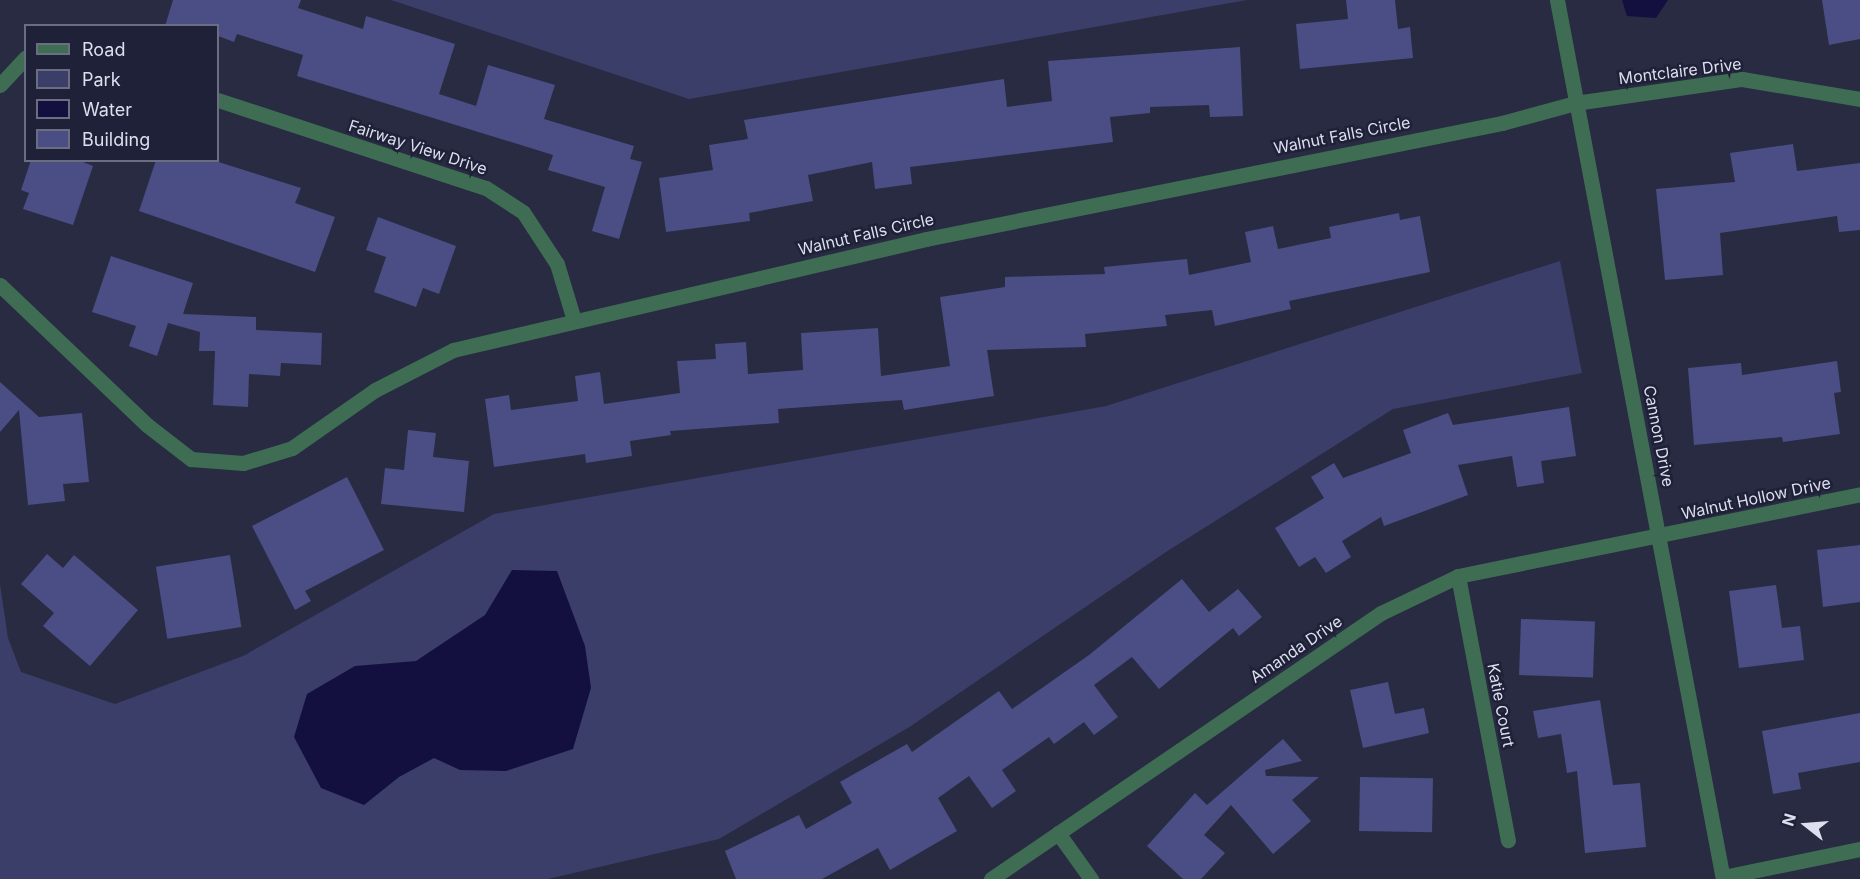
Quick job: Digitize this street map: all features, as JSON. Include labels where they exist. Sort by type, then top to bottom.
[{"type":"street","name":"Cannon Drive","points":[[1557,0],[1723,878]]},
{"type":"street","points":[[0,85],[24,59]]},
{"type":"street","name":"Montclaire Drive","points":[[1575,103],[1742,79],[1860,99]]},
{"type":"street","name":"Fairway View Drive","points":[[219,100],[486,188],[523,212],[557,264],[574,320]]},
{"type":"street","name":"Walnut Falls Circle","points":[[0,285],[147,425],[190,459],[243,463],[292,448],[375,390],[453,350],[926,239],[1502,123],[1575,103]]},
{"type":"street","name":"Walnut Hollow Drive","points":[[1659,537],[1860,494]]},
{"type":"street","name":"Amanda Drive","points":[[991,879],[1381,613],[1458,576],[1659,537]]},
{"type":"street","name":"Katie Court","points":[[1458,576],[1508,840]]},
{"type":"street","points":[[1058,833],[1091,879]]},
{"type":"street","points":[[1723,878],[1860,849]]},
{"type":"green space","points":[[391,0],[1247,0],[689,99]]},
{"type":"green space","points":[[1560,261],[1582,373],[1393,409],[1166,552],[911,726],[719,839],[548,879],[0,879],[0,584],[8,638],[21,672],[115,704],[243,656],[494,514],[1106,406]]},
{"type":"water","points":[[1622,0],[1668,0],[1656,18],[1627,16]]},
{"type":"water","points":[[512,570],[557,571],[585,646],[591,688],[573,749],[506,771],[460,770],[434,758],[399,777],[364,805],[321,788],[294,737],[307,694],[355,666],[416,661],[485,615]]},
{"type":"building","points":[[173,0],[301,0],[298,8],[363,29],[366,16],[455,44],[439,94],[476,106],[488,65],[555,85],[544,119],[634,146],[630,159],[642,162],[619,239],[592,231],[605,187],[548,170],[553,155],[297,76],[303,55],[237,34],[234,42],[219,36],[219,24],[166,24]]},
{"type":"building","points":[[1346,0],[1395,0],[1398,29],[1410,27],[1413,58],[1300,69],[1296,24],[1348,19]]},
{"type":"building","points":[[1822,0],[1860,0],[1860,39],[1829,45]]},
{"type":"building","points":[[1240,47],[1243,116],[1210,117],[1209,105],[1150,107],[1150,113],[1110,117],[1113,142],[910,167],[912,184],[875,189],[872,162],[808,175],[813,201],[749,213],[750,221],[666,232],[659,178],[713,170],[709,145],[748,139],[744,120],[1004,79],[1007,107],[1052,101],[1048,61]]},
{"type":"building","points":[[1793,144],[1797,171],[1860,163],[1860,230],[1839,232],[1837,216],[1720,233],[1723,275],[1665,280],[1656,189],[1735,182],[1730,153]]},
{"type":"building","points":[[30,162],[83,162],[93,166],[73,225],[23,209],[29,193],[21,190]]},
{"type":"building","points":[[155,162],[218,162],[301,188],[295,203],[335,217],[315,272],[139,211]]},
{"type":"building","points":[[1399,213],[1400,220],[1420,216],[1430,272],[1289,301],[1291,309],[1215,326],[1212,310],[1165,315],[1167,326],[1085,334],[1086,347],[987,350],[994,396],[904,410],[902,400],[778,409],[779,423],[670,431],[671,435],[630,441],[632,456],[586,463],[585,454],[494,467],[485,399],[509,395],[511,410],[578,401],[575,376],[600,372],[604,404],[680,393],[677,361],[716,359],[715,344],[746,342],[748,374],[803,370],[801,333],[878,328],[881,376],[950,366],[940,297],[1005,287],[1005,277],[1105,274],[1104,267],[1187,259],[1189,275],[1251,262],[1245,232],[1273,226],[1278,249],[1331,238],[1329,227]]},
{"type":"building","points":[[378,217],[456,246],[439,294],[423,288],[416,307],[374,292],[386,257],[366,250]]},
{"type":"building","points":[[111,256],[193,283],[183,314],[256,317],[256,330],[322,333],[321,365],[281,363],[280,376],[249,374],[248,407],[213,405],[215,351],[199,351],[200,332],[168,323],[157,356],[129,346],[136,326],[92,312]]},
{"type":"building","points":[[1837,361],[1841,392],[1834,393],[1840,434],[1783,442],[1782,437],[1694,445],[1688,368],[1741,363],[1742,375]]},
{"type":"building","points":[[0,382],[39,417],[82,413],[89,482],[63,484],[65,501],[28,505],[19,410],[0,432]]},
{"type":"building","points":[[1569,407],[1576,456],[1541,461],[1544,483],[1517,487],[1512,456],[1458,465],[1468,495],[1384,526],[1381,517],[1342,541],[1351,557],[1326,573],[1315,557],[1299,567],[1275,528],[1324,498],[1311,477],[1334,463],[1343,478],[1411,453],[1403,430],[1448,413],[1453,425]]},
{"type":"building","points":[[408,430],[436,433],[433,457],[469,461],[464,512],[381,504],[385,468],[404,470]]},
{"type":"building","points":[[347,477],[384,550],[305,591],[311,601],[295,610],[252,526]]},
{"type":"building","points":[[1860,545],[1860,602],[1823,607],[1817,550]]},
{"type":"building","points":[[47,554],[63,568],[74,555],[138,610],[90,666],[43,626],[54,613],[21,584]]},
{"type":"building","points":[[230,555],[241,627],[167,639],[156,567]]},
{"type":"building","points":[[1182,579],[1209,612],[1238,589],[1262,617],[1239,636],[1233,628],[1159,689],[1132,657],[1094,685],[1118,717],[1094,735],[1084,722],[1054,744],[1049,737],[1002,770],[1016,791],[992,808],[969,776],[938,798],[957,831],[890,870],[878,848],[822,879],[736,879],[725,851],[799,815],[806,829],[852,803],[840,782],[907,744],[912,752],[999,691],[1012,709],[1089,655]]},
{"type":"building","points":[[1776,585],[1782,628],[1800,626],[1804,660],[1739,668],[1729,591]]},
{"type":"building","points":[[1521,619],[1595,622],[1593,678],[1519,675]]},
{"type":"building","points":[[1388,682],[1395,714],[1424,708],[1429,733],[1363,748],[1350,690]]},
{"type":"building","points":[[1600,700],[1613,785],[1640,783],[1646,847],[1585,853],[1577,771],[1567,773],[1561,734],[1538,738],[1533,711]]},
{"type":"building","points":[[1860,713],[1860,762],[1798,773],[1801,789],[1773,794],[1762,731]]},
{"type":"building","points":[[1283,739],[1302,761],[1265,770],[1266,776],[1319,777],[1292,800],[1311,821],[1273,854],[1231,805],[1204,835],[1225,853],[1201,879],[1183,879],[1147,846],[1195,793],[1207,805]]},
{"type":"building","points":[[1360,777],[1433,778],[1432,832],[1359,831]]}]
